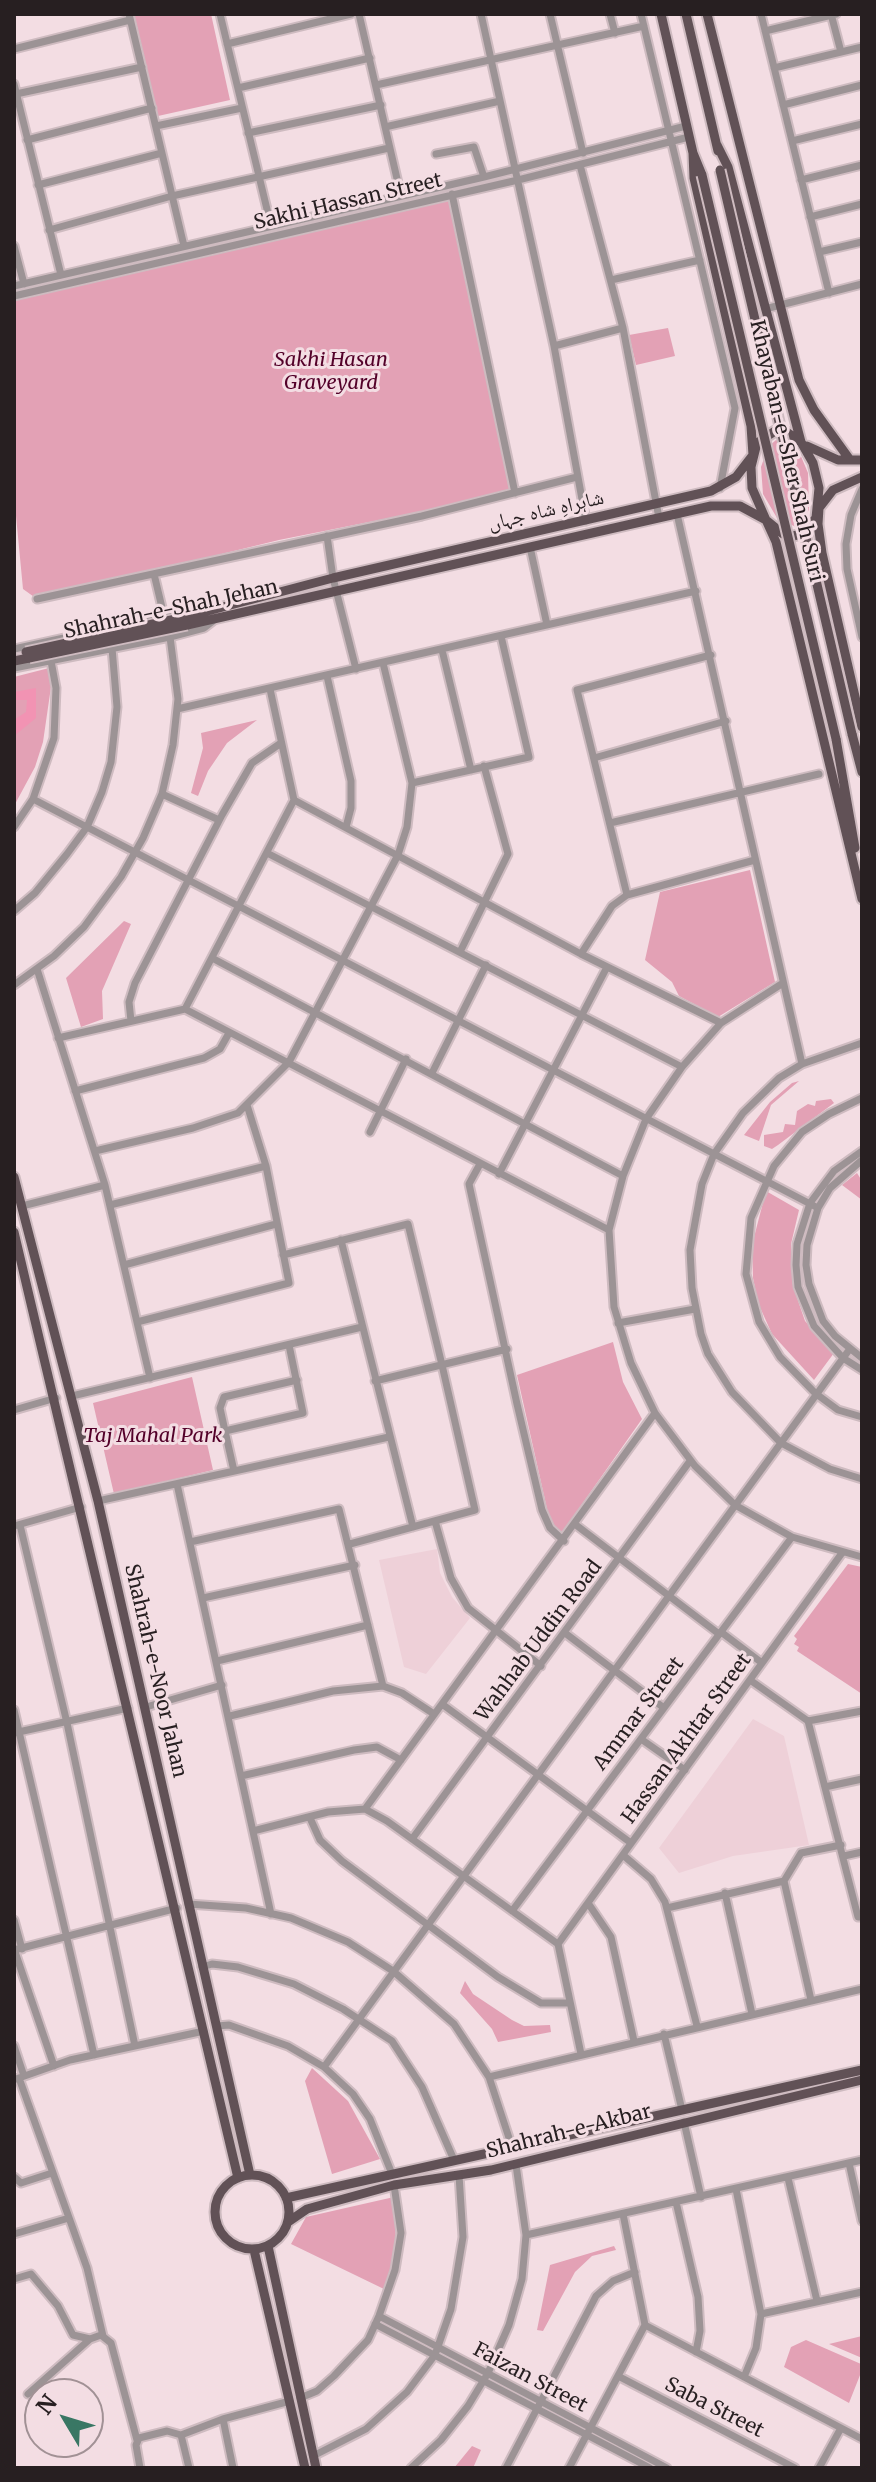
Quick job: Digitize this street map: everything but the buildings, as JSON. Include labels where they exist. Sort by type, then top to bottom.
[{"type":"main road","name":"Khayaban-e-Sher Shah Suri","points":[[661,14],[836,739],[862,899]]},
{"type":"main road","name":"Khayaban-e-Sher Shah Suri","points":[[686,14],[862,772]]},
{"type":"main road","points":[[707,14],[799,380],[814,410],[850,460]]},
{"type":"main road","points":[[717,145],[728,167],[801,442],[817,474],[822,553],[862,727]]},
{"type":"main road","points":[[693,153],[694,178],[751,426],[752,488],[776,542],[862,899]]},
{"type":"main road","points":[[753,455],[757,443],[775,431],[785,431],[825,456],[862,460]]},
{"type":"main road","name":"شاہراہِ شاہ جہاں","points":[[333,578],[720,488],[736,477],[753,455]]},
{"type":"main road","points":[[766,520],[783,534],[793,536],[811,526],[819,508],[833,490],[862,477]]},
{"type":"main road","name":"شاہراہِ شاہ جہاں","points":[[336,592],[724,505],[740,506],[766,520]]},
{"type":"main road","name":"Shahrah-e-Shah Jehan","points":[[14,661],[186,621],[201,613],[333,578]]},
{"type":"main road","name":"Shahrah-e-Shah Jehan","points":[[14,652],[186,621],[214,620],[336,592]]},
{"type":"main road","name":"Shahrah-e-Noor Jahan","points":[[14,1177],[72,1396],[146,1707],[204,2031],[238,2178]]},
{"type":"main road","name":"Shahrah-e-Noor Jahan","points":[[14,1232],[128,1708],[182,1906],[202,1967],[250,2175]]},
{"type":"main road","points":[[38,1327],[53,1322]]},
{"type":"main road","points":[[99,1580],[115,1576]]},
{"type":"main road","name":"Shahrah-e-Akbar","points":[[288,2222],[307,2209],[454,2160],[862,2070]]},
{"type":"main road","name":"Shahrah-e-Akbar","points":[[286,2198],[393,2180],[459,2175],[516,2165],[862,2080]]},
{"type":"main road","points":[[250,2175],[274,2182],[286,2198],[288,2222],[283,2233],[268,2246],[247,2250],[228,2240],[216,2219],[218,2199],[238,2178],[250,2175]]},
{"type":"main road","points":[[268,2246],[305,2468]]},
{"type":"main road","points":[[254,2250],[316,2468]]},
{"type":"street","points":[[220,14],[271,226]]},
{"type":"street","points":[[227,44],[351,14]]},
{"type":"street","points":[[359,14],[401,196]]},
{"type":"street","points":[[481,14],[554,346],[586,521]]},
{"type":"street","points":[[550,14],[583,153]]},
{"type":"street","points":[[610,14],[615,33]]},
{"type":"street","points":[[641,14],[735,408],[720,488]]},
{"type":"street","points":[[761,14],[829,293]]},
{"type":"street","points":[[765,31],[833,14],[841,52]]},
{"type":"street","points":[[14,49],[129,17],[184,246]]},
{"type":"street","points":[[376,85],[644,26]]},
{"type":"street","points":[[774,68],[862,49]]},
{"type":"street","points":[[238,88],[370,58]]},
{"type":"street","points":[[16,94],[142,67]]},
{"type":"street","points":[[14,84],[61,275]]},
{"type":"street","points":[[783,105],[862,85]]},
{"type":"street","points":[[385,127],[500,101]]},
{"type":"street","points":[[248,133],[381,105]]},
{"type":"street","points":[[27,140],[152,108]]},
{"type":"street","points":[[156,126],[242,108]]},
{"type":"street","points":[[792,141],[862,124]]},
{"type":"street","name":"Sakhi Hassan Street","points":[[14,286],[670,131],[688,132]]},
{"type":"street","name":"Sakhi Hassan Street","points":[[14,296],[580,165],[672,141],[688,132]]},
{"type":"street","points":[[436,154],[474,147],[484,177]]},
{"type":"street","points":[[49,230],[172,196],[389,148]]},
{"type":"street","points":[[38,185],[162,153]]},
{"type":"street","points":[[580,165],[623,328],[659,518]]},
{"type":"street","points":[[801,180],[862,165]]},
{"type":"street","points":[[452,194],[515,493]]},
{"type":"street","points":[[810,217],[862,204]]},
{"type":"street","points":[[819,252],[862,242]]},
{"type":"street","points":[[14,246],[24,284]]},
{"type":"street","points":[[611,280],[700,260]]},
{"type":"street","points":[[765,309],[862,284]]},
{"type":"street","points":[[554,346],[623,328]]},
{"type":"street","points":[[37,599],[327,536],[577,477]]},
{"type":"street","points":[[862,489],[851,515],[846,544],[847,569],[862,637]]},
{"type":"street","points":[[677,514],[802,1064]]},
{"type":"street","points":[[327,536],[336,592],[356,669]]},
{"type":"street","points":[[530,547],[547,625]]},
{"type":"street","points":[[154,574],[164,616]]},
{"type":"street","points":[[177,709],[696,591]]},
{"type":"street","points":[[14,652],[35,644],[191,610],[201,613]]},
{"type":"street","points":[[14,668],[170,637],[204,628],[214,620]]},
{"type":"street","points":[[412,783],[529,757],[501,636]]},
{"type":"street","points":[[14,985],[84,927],[136,852],[162,794],[177,709],[176,665],[170,637]]},
{"type":"street","points":[[35,644],[39,662]]},
{"type":"street","points":[[14,911],[48,879],[87,827],[111,762],[117,707],[112,648]]},
{"type":"street","points":[[442,650],[471,770]]},
{"type":"street","points":[[627,895],[577,690],[711,655]]},
{"type":"street","points":[[14,827],[33,799],[50,756],[56,720],[56,688],[51,661]]},
{"type":"street","points":[[95,1151],[225,1118],[247,1105],[289,1062],[398,855],[411,806],[412,783],[383,663]]},
{"type":"street","points":[[327,676],[351,781],[351,808],[346,827]]},
{"type":"street","points":[[185,1009],[294,800],[270,689]]},
{"type":"street","points":[[594,758],[726,721]]},
{"type":"street","points":[[131,1021],[129,1002],[135,983],[219,820],[252,763],[281,743]]},
{"type":"street","points":[[460,952],[508,854],[484,766]]},
{"type":"street","points":[[610,823],[819,774]]},
{"type":"street","points":[[162,794],[219,820]]},
{"type":"street","points":[[33,799],[459,1018],[818,1208]]},
{"type":"street","points":[[294,800],[581,954],[721,1023]]},
{"type":"street","points":[[267,853],[682,1067]]},
{"type":"street","points":[[581,954],[612,906],[627,895],[755,860]]},
{"type":"street","points":[[212,958],[623,1176]]},
{"type":"street","points":[[432,1073],[486,965]]},
{"type":"street","points":[[499,1174],[607,967]]},
{"type":"street","points":[[37,969],[105,1185],[150,1378]]},
{"type":"street","points":[[783,983],[721,1023],[682,1067],[646,1119],[623,1176],[609,1230],[618,1323],[655,1413],[690,1461],[735,1505],[792,1537],[862,1557]]},
{"type":"street","points":[[58,1038],[185,1009],[609,1230]]},
{"type":"street","points":[[75,1091],[204,1058],[220,1049],[229,1033]]},
{"type":"street","points":[[862,1043],[802,1064],[760,1095],[714,1154],[696,1204],[691,1230],[690,1272],[695,1309],[708,1354],[752,1415],[781,1443],[830,1469],[862,1479]]},
{"type":"street","points":[[370,1132],[406,1059]]},
{"type":"street","points":[[862,1098],[802,1132],[785,1151],[766,1180],[751,1218],[746,1256],[748,1290],[769,1340],[815,1393],[838,1410],[862,1417]]},
{"type":"street","points":[[137,1322],[289,1283],[266,1166],[247,1105]]},
{"type":"street","points":[[862,1151],[834,1171],[810,1203],[797,1244],[798,1287],[814,1326],[843,1358],[862,1370]]},
{"type":"street","points":[[862,1160],[830,1188],[818,1208],[807,1245],[809,1284],[823,1321],[849,1350],[862,1358]]},
{"type":"street","points":[[480,1164],[469,1184],[542,1510],[550,1528],[564,1541]]},
{"type":"street","points":[[110,1205],[266,1166]]},
{"type":"street","points":[[22,1206],[105,1185]]},
{"type":"street","points":[[124,1265],[276,1224]]},
{"type":"street","points":[[283,1255],[408,1224],[442,1365],[475,1510],[350,1544]]},
{"type":"street","points":[[341,1240],[413,1527]]},
{"type":"street","points":[[618,1323],[695,1309]]},
{"type":"street","points":[[72,1396],[362,1327]]},
{"type":"street","points":[[225,1431],[301,1415],[303,1406],[289,1345]]},
{"type":"street","points":[[375,1381],[507,1349]]},
{"type":"street","points":[[324,2067],[849,1350]]},
{"type":"street","points":[[234,1471],[220,1408],[224,1397],[297,1380]]},
{"type":"street","points":[[14,1410],[56,1398]]},
{"type":"street","points":[[365,1809],[576,1525],[655,1413]]},
{"type":"street","points":[[98,1501],[389,1437]]},
{"type":"street","name":"Wahhab Uddin Road","points":[[412,1839],[690,1461]]},
{"type":"street","points":[[177,1484],[271,1914]]},
{"type":"street","points":[[82,1507],[17,1525],[67,1723],[135,2046]]},
{"type":"street","points":[[190,1542],[339,1509],[383,1686]]},
{"type":"street","points":[[435,1521],[451,1578],[468,1608],[541,1666]]},
{"type":"street","points":[[576,1525],[762,1663]]},
{"type":"street","name":"Ammar Street","points":[[512,1911],[792,1537]]},
{"type":"street","name":"Hassan Akhtar Street","points":[[558,1944],[842,1553]]},
{"type":"street","points":[[203,1598],[355,1565]]},
{"type":"street","points":[[217,1661],[368,1625]]},
{"type":"street","points":[[565,1633],[664,1708]]},
{"type":"street","points":[[750,1680],[808,1721],[858,1917],[862,1917]]},
{"type":"street","points":[[146,1707],[222,1685]]},
{"type":"street","points":[[230,1716],[333,1691],[383,1686],[402,1693],[434,1714]]},
{"type":"street","points":[[442,1704],[631,1843]]},
{"type":"street","points":[[17,1733],[128,1708]]},
{"type":"street","points":[[14,1710],[94,2055]]},
{"type":"street","points":[[808,1721],[862,1711]]},
{"type":"street","points":[[641,1739],[685,1770]]},
{"type":"street","points":[[241,1776],[377,1747],[401,1760]]},
{"type":"street","points":[[825,1787],[862,1779]]},
{"type":"street","points":[[253,1831],[328,1812],[365,1809],[412,1839],[558,1944],[581,2054]]},
{"type":"street","points":[[310,1818],[320,1840],[342,1861],[525,1996],[557,2006],[570,2003]]},
{"type":"street","points":[[811,2000],[784,1881],[801,1853],[841,1845]]},
{"type":"street","points":[[844,1856],[862,1852]]},
{"type":"street","points":[[623,1855],[651,1879],[667,1908],[697,2026]]},
{"type":"street","points":[[667,1908],[784,1881]]},
{"type":"street","points":[[725,1893],[752,2014]]},
{"type":"street","points":[[588,1903],[611,1937],[634,2041]]},
{"type":"street","points":[[17,1950],[182,1906],[220,1905],[271,1914],[348,1942],[393,1971],[454,2024],[489,2077],[512,2147]]},
{"type":"street","points":[[14,1920],[18,1974],[54,2066]]},
{"type":"street","points":[[202,1967],[212,1964],[265,1973],[319,1996],[392,2041],[422,2087],[454,2160]]},
{"type":"street","points":[[489,2077],[862,1989]]},
{"type":"street","points":[[137,2440],[167,2431],[181,2435],[317,2391],[368,2340],[395,2270],[401,2233],[393,2180],[370,2119],[353,2094],[324,2067],[288,2046],[229,2025],[217,2026]]},
{"type":"street","points":[[19,2078],[94,2055],[204,2031]]},
{"type":"street","points":[[664,2034],[682,2110]]},
{"type":"street","points":[[14,2046],[19,2078],[87,2268],[103,2336]]},
{"type":"street","points":[[684,2122],[701,2197]]},
{"type":"street","points":[[526,2235],[862,2160]]},
{"type":"street","points":[[849,2163],[862,2221]]},
{"type":"street","points":[[411,2468],[441,2440],[486,2377],[509,2325],[522,2279],[526,2235],[516,2165]]},
{"type":"street","points":[[14,2177],[21,2183],[52,2173]]},
{"type":"street","points":[[313,2456],[366,2429],[407,2392],[437,2351],[451,2309],[463,2237],[459,2175]]},
{"type":"street","points":[[788,2178],[817,2301]]},
{"type":"street","points":[[736,2189],[761,2314],[756,2348],[744,2377]]},
{"type":"street","points":[[676,2202],[698,2297],[700,2331],[696,2352]]},
{"type":"street","points":[[569,2468],[645,2325],[623,2214]]},
{"type":"street","points":[[14,2234],[69,2218]]},
{"type":"street","points":[[506,2468],[596,2296],[613,2281],[635,2272]]},
{"type":"street","points":[[14,2279],[31,2274],[58,2306],[75,2336],[90,2339]]},
{"type":"street","points":[[761,2314],[862,2292]]},
{"type":"street","name":"Faizan Street","points":[[379,2316],[650,2468]]},
{"type":"street","name":"Faizan Street","points":[[375,2324],[437,2351]]},
{"type":"street","points":[[645,2325],[862,2439]]},
{"type":"street","points":[[46,2378],[97,2334],[111,2343],[137,2440],[140,2468]]},
{"type":"street","name":"Saba Street","points":[[618,2376],[795,2468]]},
{"type":"street","points":[[223,2419],[233,2468]]},
{"type":"street","points":[[819,2468],[841,2428]]},
{"type":"street","name":"Faizan Street","points":[[588,2432],[667,2468]]},
{"type":"street","points":[[181,2435],[189,2468]]},
{"type":"shaded area","points":[[36,688],[36,718],[14,736],[14,720],[26,712],[27,700],[14,700],[14,692]]},
{"type":"shaded area","points":[[437,1549],[440,1573],[452,1597],[470,1618],[426,1674],[404,1667],[379,1560]]},
{"type":"shaded area","points":[[753,1719],[784,1736],[809,1845],[733,1856],[679,1873],[659,1848]]},
{"type":"green space","points":[[134,14],[211,14],[230,100],[158,116]]},
{"type":"green space","name":"Sakhi Hasan Graveyard","points":[[450,184],[515,493],[279,540],[37,599],[23,589],[14,495],[14,286]]},
{"type":"green space","points":[[668,328],[675,356],[636,365],[629,335]]},
{"type":"green space","points":[[776,440],[800,454],[808,473],[809,510],[796,527],[777,518],[763,494],[761,467],[768,447]]},
{"type":"green space","points":[[49,668],[52,680],[43,742],[35,767],[14,806],[14,677]]},
{"type":"green space","points":[[257,720],[227,743],[208,771],[198,796],[191,793],[203,748],[201,733]]},
{"type":"green space","points":[[750,870],[775,982],[718,1017],[679,996],[672,982],[645,960],[660,892]]},
{"type":"green space","points":[[124,921],[131,924],[102,991],[103,1019],[81,1027],[66,978]]},
{"type":"green space","points":[[799,1081],[771,1105],[759,1141],[744,1135],[770,1102],[792,1083]]},
{"type":"green space","points":[[831,1099],[834,1103],[778,1145],[772,1149],[764,1146],[764,1135],[783,1132],[785,1124],[795,1125],[797,1111],[808,1104],[815,1106],[816,1101]]},
{"type":"green space","points":[[857,1173],[862,1181],[862,1200],[842,1185]]},
{"type":"green space","points":[[766,1191],[799,1210],[791,1244],[793,1286],[805,1321],[834,1353],[814,1380],[772,1334],[758,1303],[753,1278],[752,1245]]},
{"type":"green space","points":[[613,1342],[623,1382],[642,1419],[561,1534],[549,1518],[517,1375]]},
{"type":"green space","name":"Taj Mahal Park","points":[[192,1377],[213,1470],[114,1494],[93,1403]]},
{"type":"green space","points":[[848,1564],[862,1567],[862,1694],[797,1651],[799,1647],[794,1644],[797,1639],[794,1636]]},
{"type":"green space","points":[[465,1981],[473,1994],[512,2020],[524,2026],[550,2025],[551,2032],[498,2042],[492,2029],[460,1993]]},
{"type":"green space","points":[[312,2068],[348,2101],[380,2159],[332,2174],[305,2081]]},
{"type":"green space","points":[[394,2197],[396,2241],[386,2290],[291,2244],[306,2217]]},
{"type":"green space","points":[[614,2246],[616,2250],[592,2256],[575,2272],[543,2331],[537,2330],[550,2265]]},
{"type":"green space","points":[[862,2336],[862,2358],[829,2344]]},
{"type":"green space","points":[[806,2340],[861,2364],[862,2370],[849,2403],[784,2367],[791,2347]]},
{"type":"green space","points":[[472,2446],[481,2450],[473,2468],[454,2468]]}]
